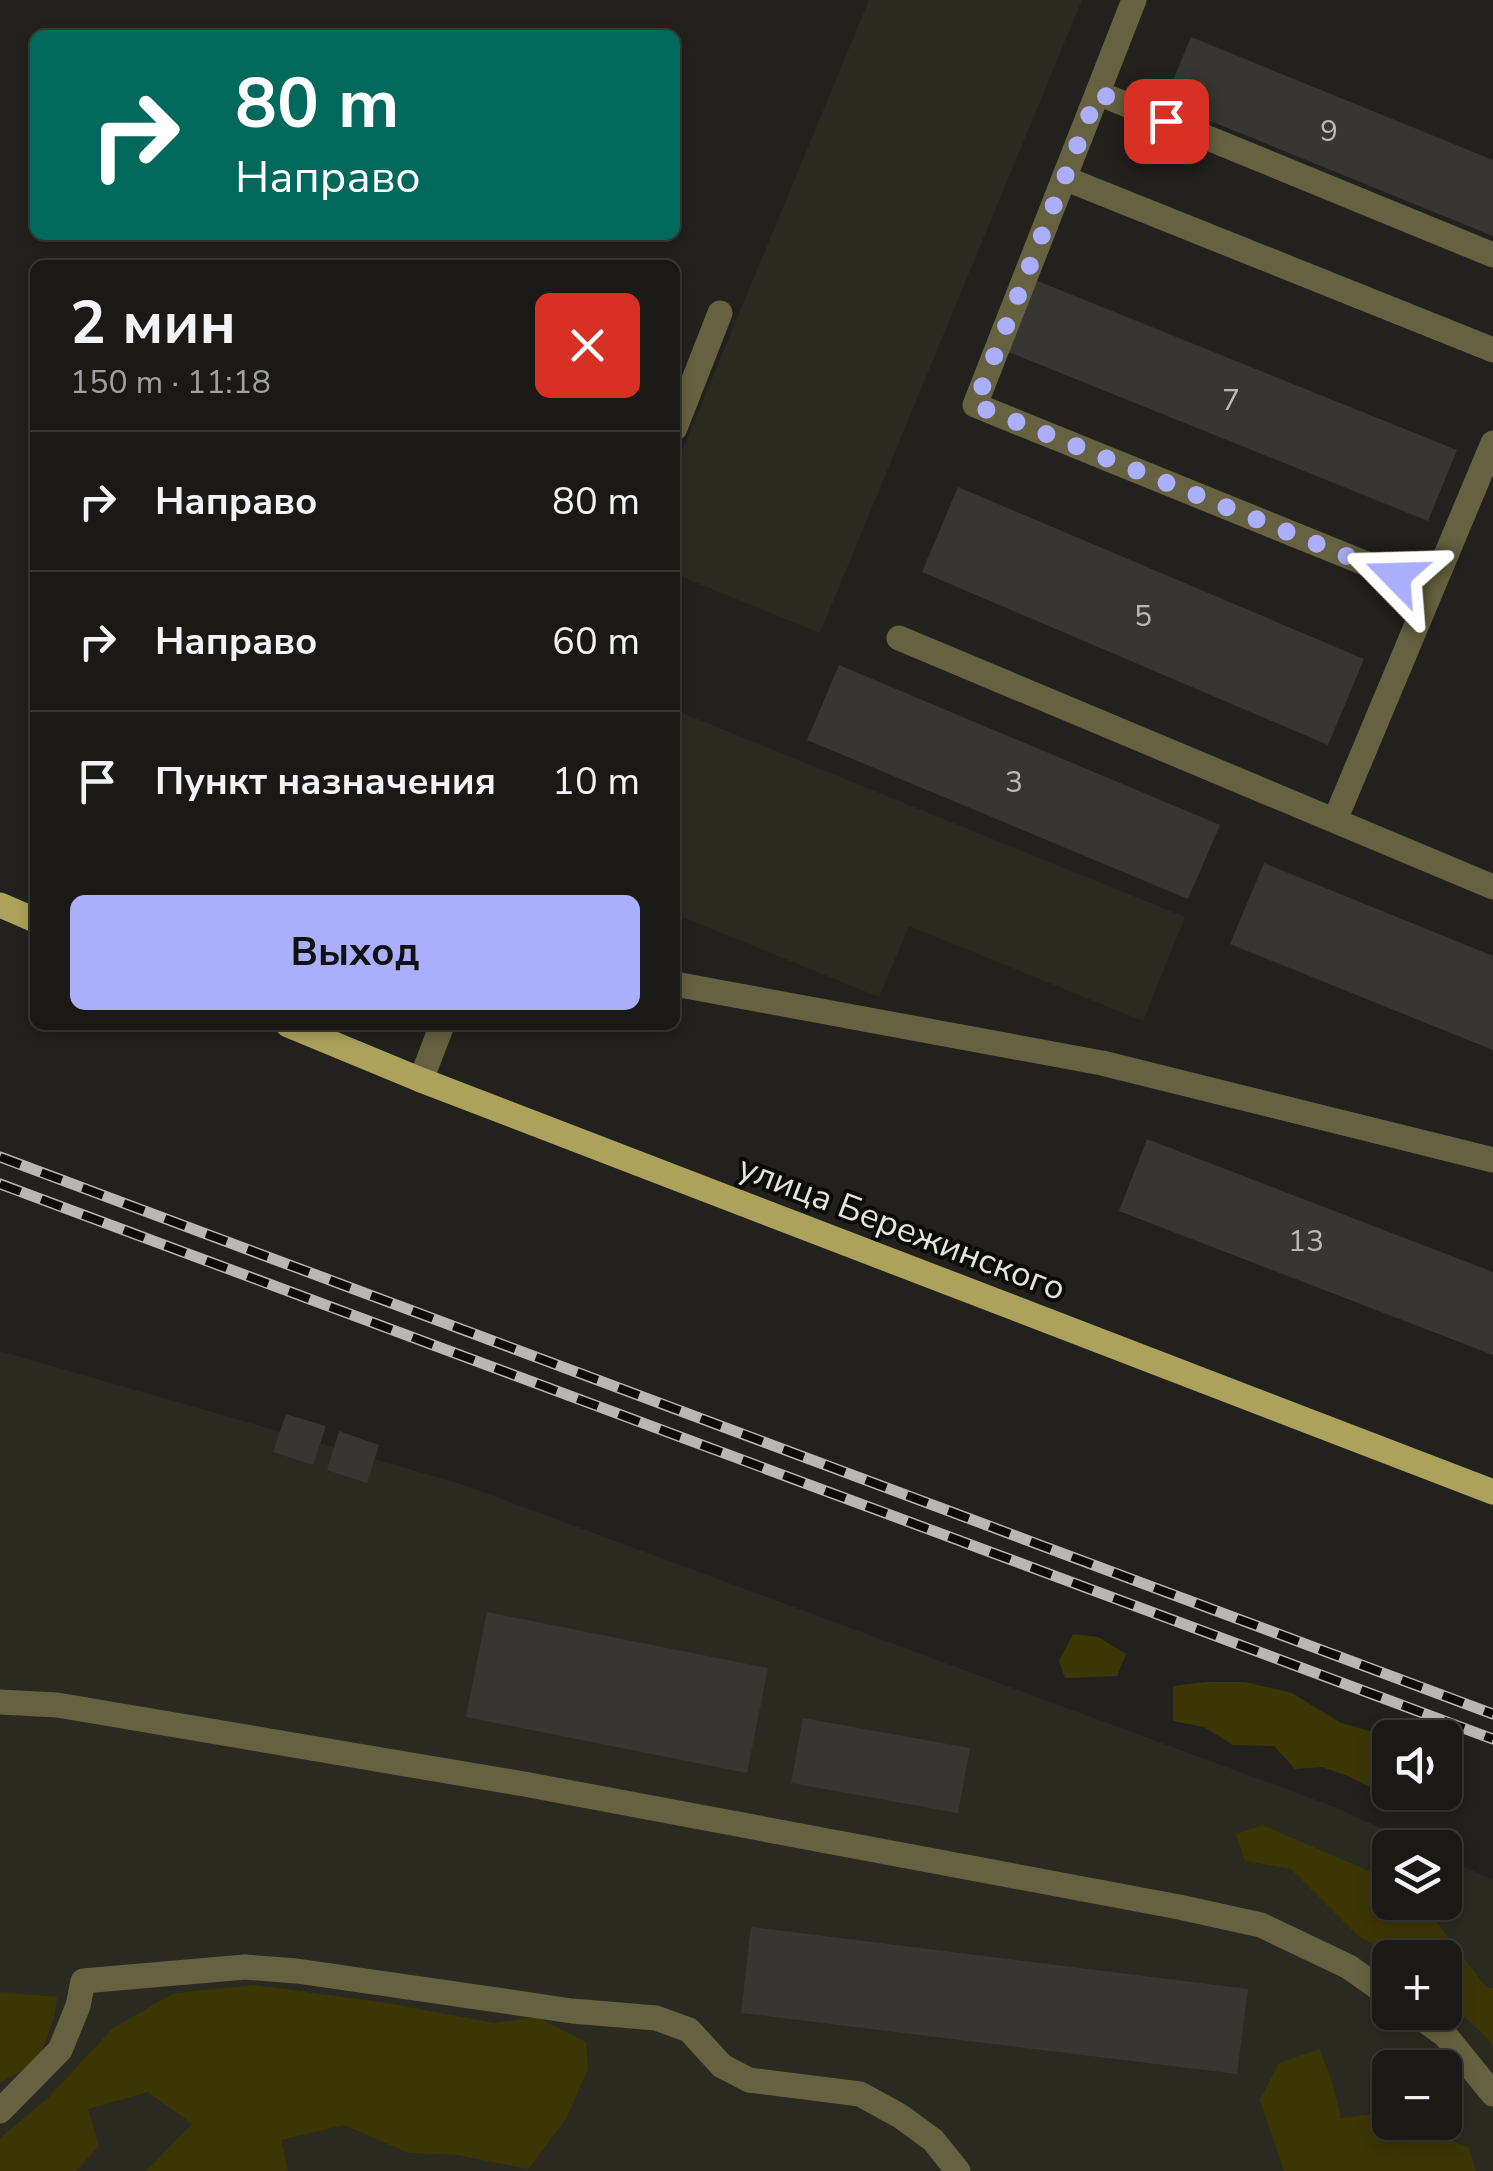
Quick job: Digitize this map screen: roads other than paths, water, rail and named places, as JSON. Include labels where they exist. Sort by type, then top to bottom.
[{"type":"main road","points":[[0,905],[30,918]]},
{"type":"main road","name":"улица Бережинского","points":[[300,1030],[1493,1492]]},
{"type":"lane","points":[[1134,0],[975,405],[1431,590]]},
{"type":"lane","points":[[1098,93],[1493,255]]},
{"type":"lane","points":[[1064,178],[1493,350]]},
{"type":"lane","points":[[680,415],[720,313]]},
{"type":"lane","points":[[1335,820],[1493,442]]},
{"type":"lane","points":[[899,638],[1493,887]]},
{"type":"lane","points":[[680,985],[1102,1063],[1493,1160]]},
{"type":"lane","points":[[421,1080],[440,1030]]},
{"type":"lane","points":[[0,1702],[57,1705],[524,1784],[1179,1907],[1261,1925],[1349,1967],[1372,1983]]},
{"type":"lane","points":[[0,2111],[60,2050],[78,2006],[83,1980],[245,1967],[656,2018],[689,2030],[722,2066],[750,2080],[860,2094],[933,2140],[958,2171]]},
{"type":"lane","points":[[1438,2030],[1493,2094]]},
{"type":"railway","points":[[0,1157],[1493,1714]]},
{"type":"railway","points":[[0,1184],[1493,1739]]}]
